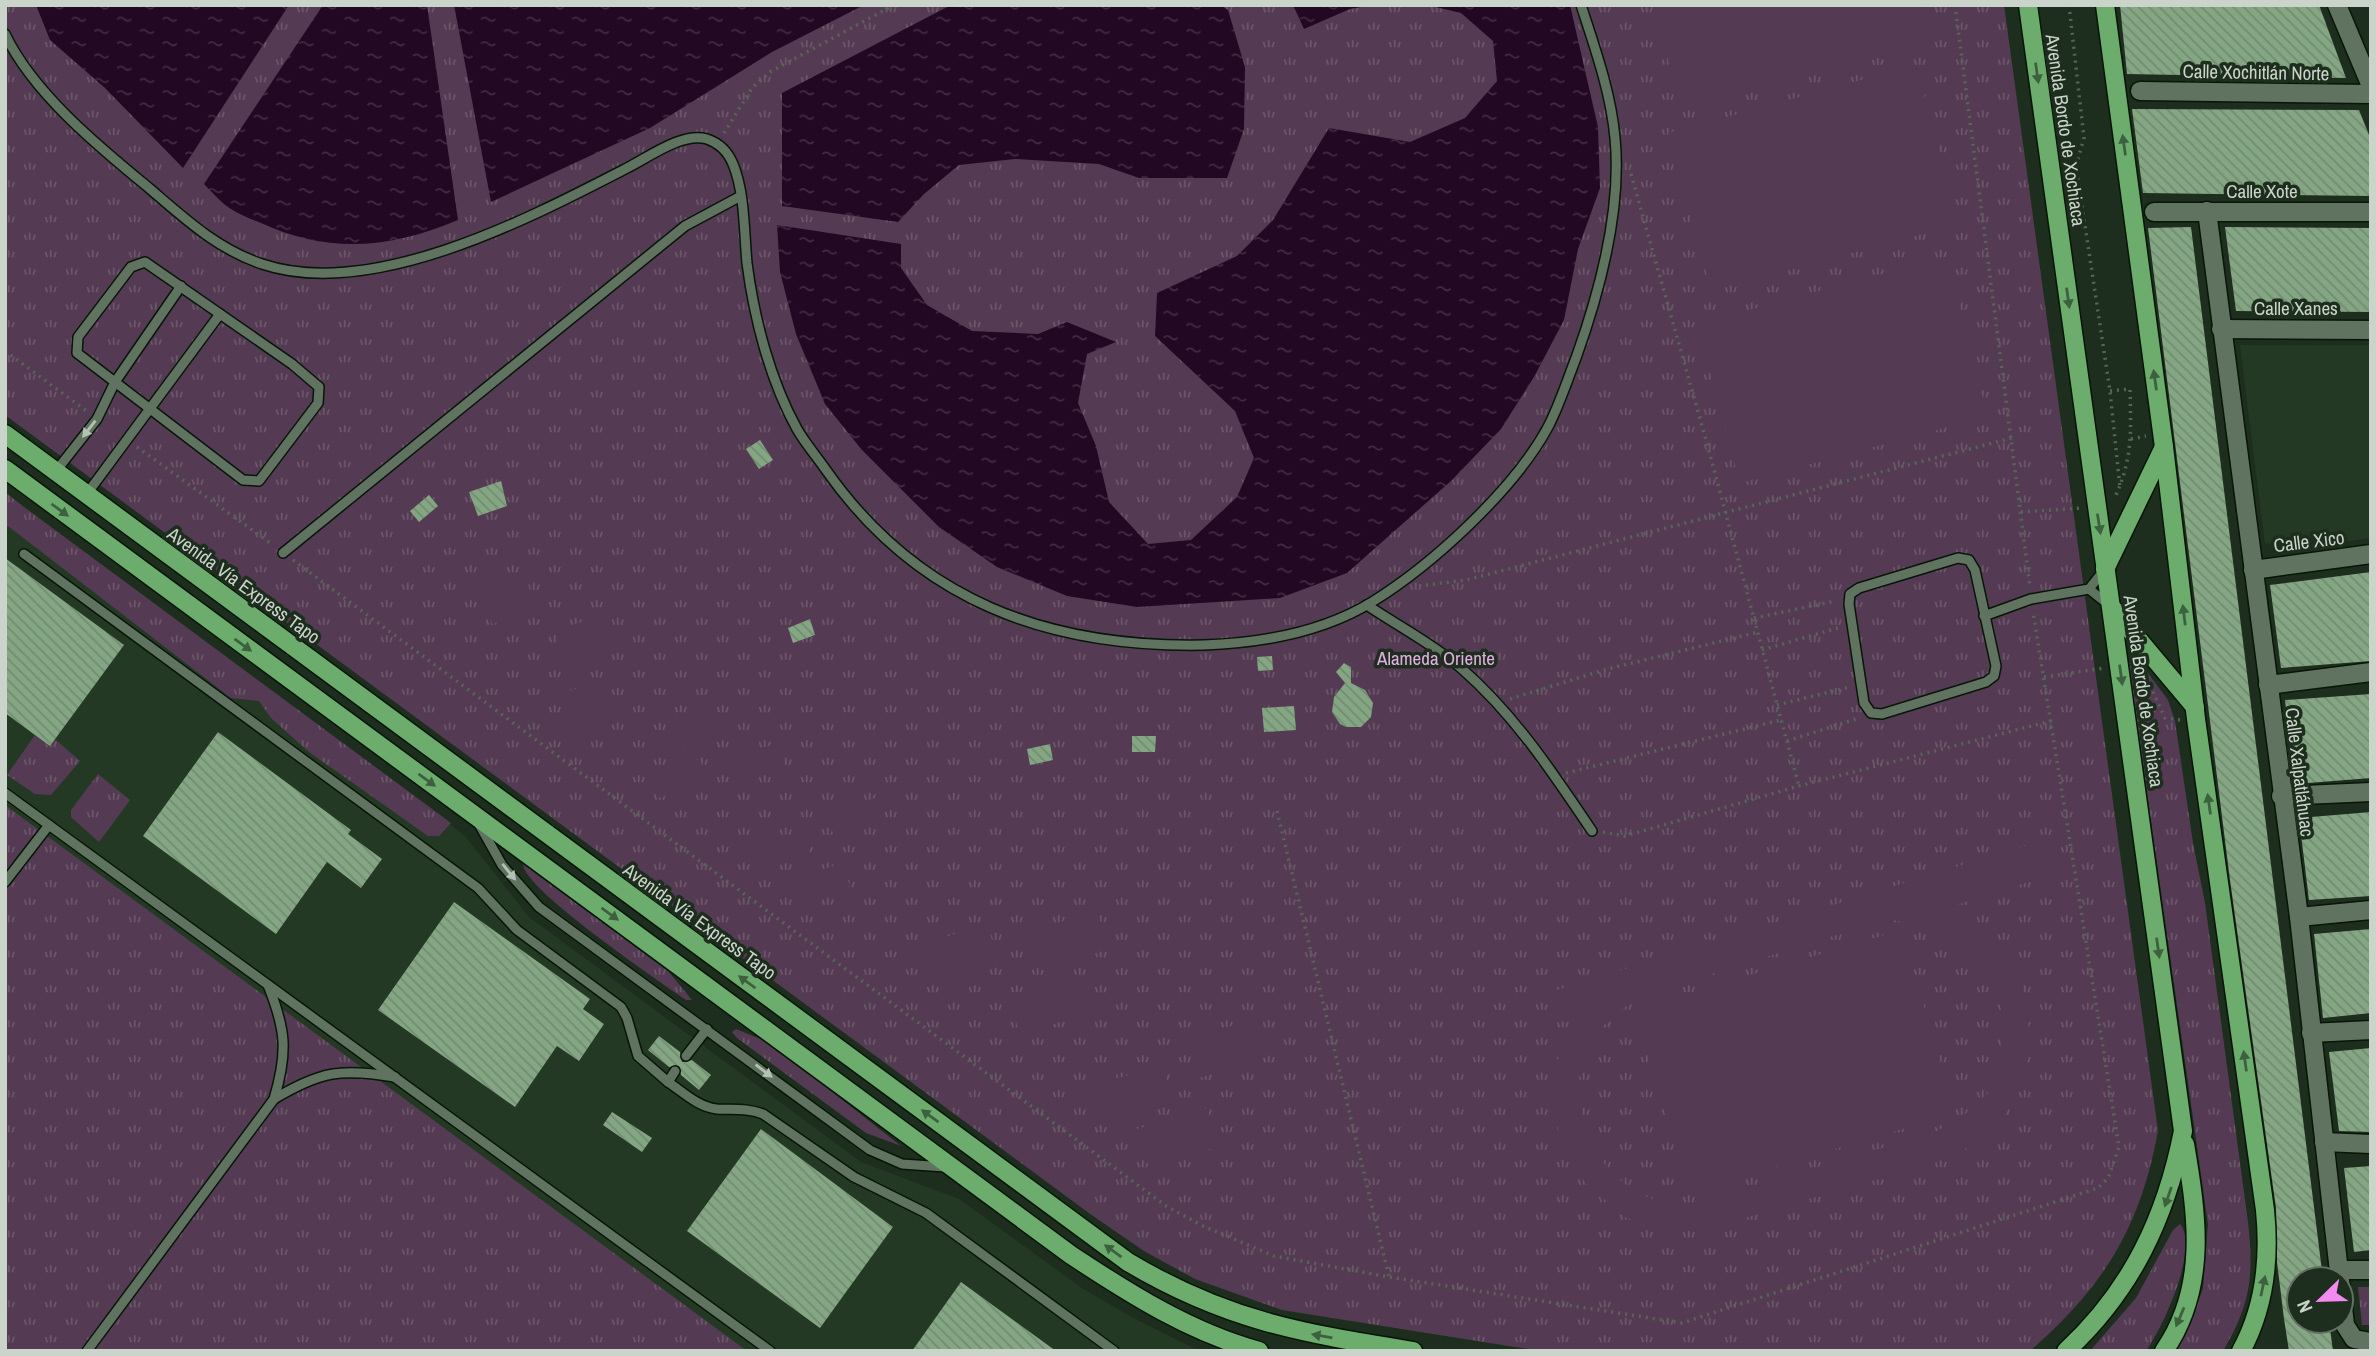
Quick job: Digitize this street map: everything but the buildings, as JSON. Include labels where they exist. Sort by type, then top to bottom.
[{"type":"main road","name":"Avenida Bordo de Xochiaca","points":[[2028,5],[2183,1130],[2173,1182],[2148,1247],[2106,1310],[2066,1351]]},
{"type":"main road","points":[[2105,5],[2165,447],[2195,707],[2267,1230],[2265,1279],[2256,1315],[2241,1351]]},
{"type":"main road","name":"Avenida Vía Express Tapo","points":[[5,434],[1128,1262],[1176,1291],[1258,1322],[1315,1335],[1413,1351]]},
{"type":"main road","points":[[2105,569],[2165,447]]},
{"type":"main road","points":[[5,469],[952,1168],[1119,1287],[1188,1325],[1259,1351]]},
{"type":"main road","points":[[2112,608],[2195,707]]},
{"type":"main road","points":[[2164,1351],[2187,1302],[2198,1260],[2196,1210],[2183,1130]]},
{"type":"street","points":[[2337,5],[2371,86]]},
{"type":"street","name":"Calle Xochitlán Norte","points":[[2140,91],[2371,94]]},
{"type":"street","name":"Calle Xalpatláhuac","points":[[2207,211],[2281,796],[2299,918],[2340,1265]]},
{"type":"street","name":"Calle Xote","points":[[2154,212],[2371,212]]},
{"type":"street","name":"Calle Xanes","points":[[2221,329],[2371,330]]},
{"type":"street","name":"Calle Xico","points":[[2253,570],[2371,554]]},
{"type":"street","points":[[2268,685],[2371,672]]},
{"type":"street","points":[[2281,796],[2371,792]]},
{"type":"street","points":[[2299,918],[2371,910]]},
{"type":"street","points":[[2311,1033],[2371,1030]]},
{"type":"street","points":[[2324,1142],[2371,1144]]},
{"type":"street","name":"Calle Xalpatláhuac","points":[[2350,1335],[2371,1342]]},
{"type":"lane","points":[[5,34],[16,58],[51,99],[130,172],[214,243],[257,263],[295,274],[333,274],[435,253],[491,234],[556,205],[679,142],[703,137],[717,143],[734,166],[750,282],[770,366],[798,429],[846,498],[879,534],[923,570],[973,601],[1007,617],[1059,632],[1161,646],[1239,644],[1308,630],[1367,605],[1392,588],[1494,500],[1548,428],[1586,331],[1614,195],[1615,139],[1608,95],[1581,5]]},
{"type":"lane","points":[[284,553],[685,226],[739,197]]},
{"type":"lane","points":[[135,264],[150,264],[181,286],[292,364],[316,383],[321,393],[318,403],[263,477],[253,483],[243,480],[151,407],[81,357],[75,348],[78,337],[135,264]]},
{"type":"lane","points":[[56,471],[97,419],[115,382],[181,286]]},
{"type":"lane","points":[[86,495],[220,314]]},
{"type":"lane","points":[[24,554],[478,888],[517,930],[621,1007],[627,1017],[638,1056],[668,1082],[699,1104],[715,1109],[748,1109],[762,1114],[854,1177],[926,1213],[1114,1351]]},
{"type":"lane","points":[[1964,558],[1975,570],[1996,666],[1991,680],[1882,714],[1871,713],[1864,703],[1848,599],[1858,588],[1964,558]]},
{"type":"lane","points":[[1984,616],[2031,599],[2089,589],[2105,569]]},
{"type":"lane","points":[[2089,589],[2112,608]]},
{"type":"lane","points":[[1367,605],[1459,666],[1498,702],[1555,776],[1592,831]]},
{"type":"lane","points":[[5,793],[771,1351]]},
{"type":"lane","points":[[473,814],[502,865],[539,907],[870,1150],[902,1164],[952,1168]]},
{"type":"lane","points":[[5,882],[49,825]]},
{"type":"lane","points":[[87,1351],[274,1099],[284,1066],[285,1043],[280,1015],[267,983]]},
{"type":"lane","points":[[686,1056],[707,1028]]},
{"type":"lane","points":[[274,1099],[306,1080],[329,1074],[357,1071],[397,1077]]},
{"type":"lane","points":[[668,1082],[675,1071]]},
{"type":"path","points":[[717,143],[752,88],[770,72],[894,5]]},
{"type":"path","points":[[128,440],[1166,1206],[1203,1226],[1274,1256],[1682,1323],[2098,1188],[2108,1178],[2119,1147],[2031,599],[2013,438],[1955,5]]},
{"type":"path","points":[[2069,5],[2084,138],[2076,166],[2110,391],[2120,488]]},
{"type":"path","points":[[1615,157],[1628,167],[1633,181],[1799,786]]},
{"type":"path","points":[[5,351],[97,419]]},
{"type":"path","points":[[2110,391],[2130,389],[2131,439],[2128,471]]},
{"type":"path","points":[[1392,588],[1466,580],[2013,438]]},
{"type":"path","points":[[1754,619],[1848,599]]},
{"type":"path","points":[[1762,650],[1852,624]]},
{"type":"path","points":[[1498,702],[1604,670],[1758,632]]},
{"type":"path","points":[[1777,705],[1861,685]]},
{"type":"path","points":[[1787,741],[1851,723],[1871,713]]},
{"type":"path","points":[[1555,776],[1781,720]]},
{"type":"path","points":[[1592,831],[1625,836],[1799,786],[2051,721]]},
{"type":"path","points":[[1277,811],[1389,1277]]},
{"type":"shaded area","points":[[2240,345],[2371,345],[2371,538],[2341,542],[2340,534],[2265,544]]},
{"type":"shaded area","points":[[5,498],[464,835],[529,917],[861,1162],[959,1199],[1082,1288],[1133,1318],[1199,1351],[5,1351]]},
{"type":"green space","name":"Alameda Oriente","points":[[5,5],[2004,5],[2158,1131],[2141,1197],[2115,1253],[2079,1303],[2030,1351],[1541,1351],[1282,1310],[1195,1279],[1144,1251],[5,415]]},
{"type":"green space","points":[[1653,5],[1920,5],[1931,44],[1682,111]]},
{"type":"green space","points":[[1916,65],[1959,224],[1711,291],[1668,133]]},
{"type":"green space","points":[[1945,257],[1988,416],[1740,483],[1697,324]]},
{"type":"green space","points":[[5,492],[451,823],[439,836],[428,836],[309,752],[271,718],[259,701],[231,698],[8,526],[5,528]]},
{"type":"green space","points":[[524,571],[536,611],[492,624],[480,584]]},
{"type":"green space","points":[[599,617],[611,657],[566,670],[554,630]]},
{"type":"green space","points":[[2135,656],[2168,700],[2175,721],[2205,903],[2248,1222],[2251,1258],[2248,1289],[2240,1318],[2223,1351],[2177,1351],[2203,1289],[2208,1224],[2129,665]]},
{"type":"green space","points":[[603,681],[615,721],[570,735],[558,694]]},
{"type":"green space","points":[[715,711],[723,735],[674,750],[666,726]]},
{"type":"green space","points":[[35,735],[50,746],[55,739],[80,761],[51,795],[35,794],[7,775]]},
{"type":"green space","points":[[778,743],[785,767],[736,782],[729,758]]},
{"type":"green space","points":[[700,759],[707,783],[658,798],[651,774]]},
{"type":"green space","points":[[98,774],[130,800],[99,842],[71,817],[71,810]]},
{"type":"green space","points":[[876,798],[883,822],[834,837],[827,813]]},
{"type":"green space","points":[[5,805],[747,1351],[5,1351]]},
{"type":"green space","points":[[803,831],[811,856],[762,870],[755,846]]},
{"type":"green space","points":[[2057,836],[2065,870],[1947,908],[1996,945],[2016,970],[2027,1007],[2029,1046],[2020,1086],[1999,1122],[1975,1143],[1926,1166],[1699,1231],[1658,1231],[1623,1216],[1584,1181],[1558,1132],[1554,1073],[1570,1020],[1554,1023],[1544,994]],"holes":[[[1887,919],[1935,932],[1972,956],[1986,972],[1997,992],[2002,1015],[2003,1041],[1997,1078],[1986,1095],[1958,1119],[1933,1133],[1692,1204],[1662,1201],[1642,1195],[1618,1179],[1604,1163],[1584,1124],[1579,1103],[1579,1081],[1583,1060],[1596,1034],[1625,1007],[1638,997]]]},
{"type":"green space","points":[[843,863],[850,887],[801,902],[794,878]]},
{"type":"green space","points":[[523,864],[668,971],[692,1000],[686,1000],[671,990],[567,913],[529,876]]},
{"type":"green space","points":[[1097,911],[1109,949],[1039,971],[1027,932]]},
{"type":"green space","points":[[987,924],[999,963],[929,984],[917,946]]},
{"type":"green space","points":[[1901,930],[1956,1113],[1689,1193],[1634,1010]]},
{"type":"green space","points":[[1078,974],[1090,1013],[1020,1034],[1008,996]]},
{"type":"green space","points":[[1258,1018],[1269,1056],[1199,1078],[1187,1039]]},
{"type":"green space","points":[[736,1029],[770,1043],[901,1146],[866,1133],[737,1038],[732,1032]]},
{"type":"green space","points":[[1162,1065],[1174,1103],[1103,1125],[1091,1086]]},
{"type":"green space","points":[[1207,1108],[1219,1146],[1149,1168],[1137,1129]]},
{"type":"green space","points":[[2180,1224],[2185,1235],[2182,1269],[2169,1307],[2146,1351],[2090,1351],[2136,1298],[2173,1230]]},
{"type":"green space","points":[[2358,1287],[2371,1287],[2371,1325],[2362,1325]]},
{"type":"water","points":[[36,5],[289,5],[183,168],[105,88],[50,40]]},
{"type":"water","points":[[323,5],[427,5],[458,220],[433,230],[383,242],[359,244],[311,240],[286,233],[234,211],[204,184]]},
{"type":"water","points":[[454,5],[864,5],[772,52],[650,128],[491,202]]},
{"type":"water","points":[[951,5],[1220,5],[1228,10],[1245,67],[1244,129],[1227,178],[1139,178],[1099,164],[1015,159],[959,165],[924,194],[898,222],[782,206],[782,93]]},
{"type":"water","points":[[1293,5],[1373,5],[1350,9],[1304,29]]},
{"type":"water","points":[[1427,5],[1570,5],[1598,127],[1600,188],[1578,249],[1564,320],[1534,377],[1501,429],[1451,481],[1347,573],[1280,598],[1137,607],[1067,596],[997,567],[939,527],[862,450],[825,404],[796,334],[780,272],[777,225],[901,244],[901,268],[927,305],[972,331],[1038,334],[1067,322],[1116,342],[1087,354],[1078,403],[1096,446],[1109,502],[1148,544],[1191,540],[1237,497],[1254,458],[1235,411],[1155,336],[1157,293],[1237,256],[1273,220],[1329,128],[1410,142],[1465,118],[1497,81],[1493,41],[1461,13]]}]
